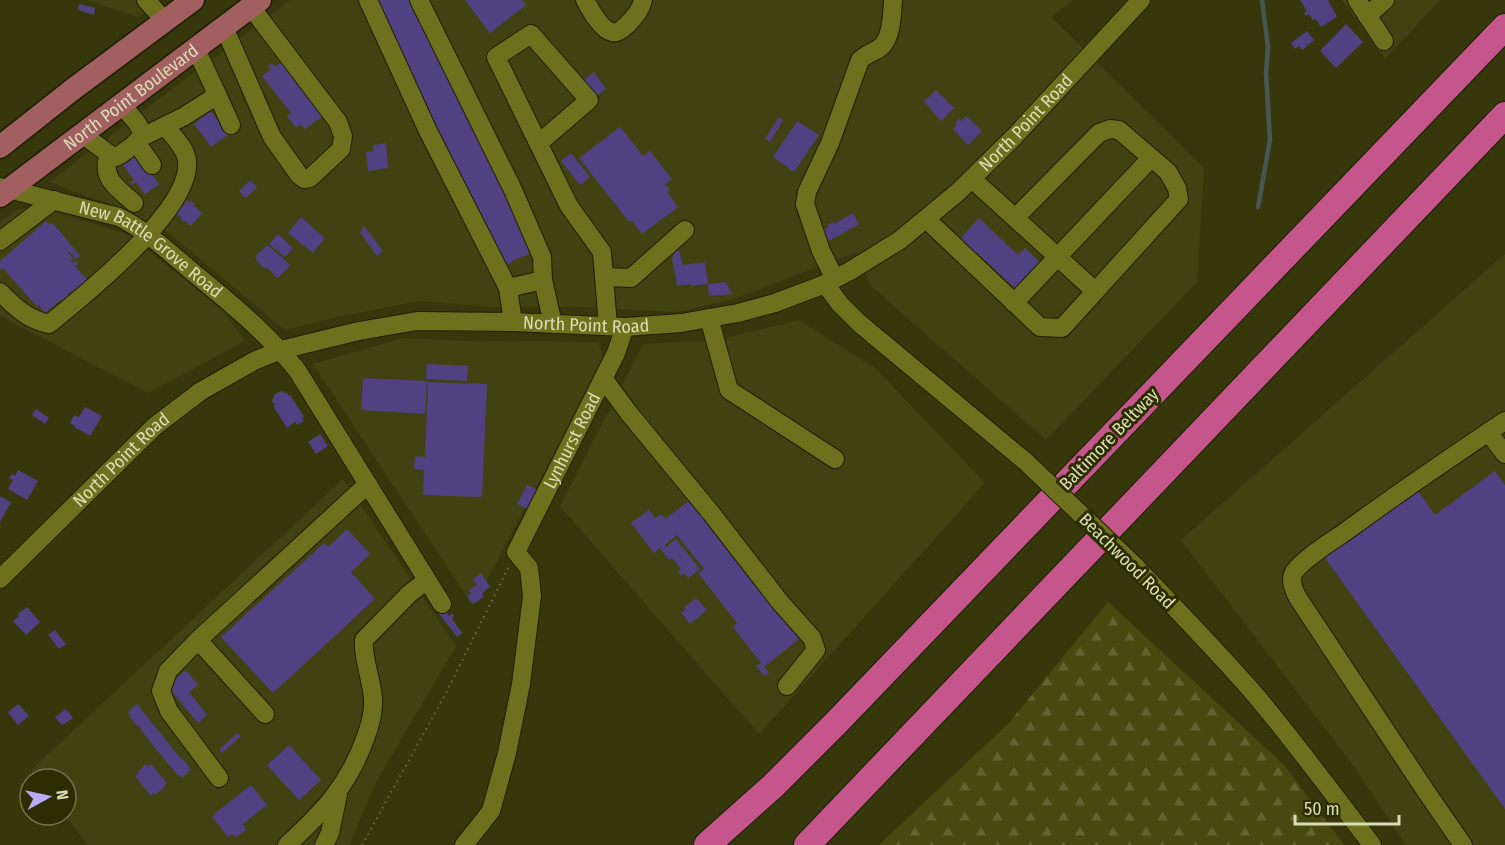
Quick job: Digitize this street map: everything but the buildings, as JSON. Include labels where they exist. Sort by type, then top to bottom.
[{"type":"highway","name":"Baltimore Beltway","points":[[707,845],[773,786],[836,723],[1505,27]]},
{"type":"highway","points":[[807,845],[1505,115]]},
{"type":"main road","points":[[0,147],[72,90],[194,0]]},
{"type":"main road","name":"North Point Boulevard","points":[[3,191],[256,4]]},
{"type":"street","points":[[146,0],[165,21]]},
{"type":"street","points":[[368,0],[428,131],[508,288],[513,322]]},
{"type":"street","points":[[419,0],[513,190],[542,257],[543,280],[553,324]]},
{"type":"street","points":[[585,0],[598,21],[612,33],[626,26],[638,13],[643,0]]},
{"type":"street","name":"Beachwood Road","points":[[893,0],[891,27],[884,44],[860,60],[830,143],[807,192],[805,204],[830,281],[840,304],[859,323],[1026,462],[1135,566],[1256,696],[1372,845]]},
{"type":"street","name":"North Point Road","points":[[0,579],[155,426],[201,391],[281,350],[358,331],[417,321],[658,326],[709,318],[775,303],[830,281],[900,240],[972,179],[1022,129],[1142,0]]},
{"type":"street","points":[[1358,0],[1384,42]]},
{"type":"street","points":[[1367,16],[1385,0]]},
{"type":"street","points":[[224,27],[272,137],[299,175],[304,179],[310,178],[341,149],[343,136],[338,122],[256,4]]},
{"type":"street","points":[[539,143],[589,100],[531,34],[496,57],[569,206],[602,252],[604,277],[617,326]]},
{"type":"street","points":[[196,49],[231,125]]},
{"type":"street","points":[[82,134],[116,157],[138,140],[208,102],[216,92]]},
{"type":"street","points":[[121,105],[140,126],[142,133],[138,140]]},
{"type":"street","points":[[0,292],[20,311],[36,321],[50,324],[93,288],[148,235],[175,200],[187,171],[184,150],[165,126]]},
{"type":"street","points":[[926,219],[1040,327],[1062,328],[1179,200],[1177,188],[1168,172],[1119,130],[1110,129],[1099,133],[1014,218]]},
{"type":"street","points":[[138,140],[152,165]]},
{"type":"street","points":[[109,154],[106,167],[110,181],[134,203]]},
{"type":"street","points":[[1014,303],[1151,158]]},
{"type":"street","points":[[972,179],[1095,291]]},
{"type":"street","name":"New Battle Grove Road","points":[[3,191],[54,200],[119,217],[141,229],[228,301],[281,350],[297,370],[442,604]]},
{"type":"street","points":[[0,241],[54,200]]},
{"type":"street","points":[[604,277],[631,278],[685,230]]},
{"type":"street","points":[[508,288],[543,280]]},
{"type":"street","points":[[709,318],[729,390],[835,459]]},
{"type":"street","name":"Lynhurst Road","points":[[516,552],[616,352],[617,326]]},
{"type":"street","points":[[603,378],[780,602],[812,638],[816,650],[787,686]]},
{"type":"street","points":[[1463,845],[1298,598],[1293,589],[1292,577],[1295,571],[1312,555],[1505,421]]},
{"type":"street","points":[[1488,432],[1505,454]]},
{"type":"street","points":[[219,778],[169,711],[161,691],[168,671],[198,640],[368,484]]},
{"type":"street","points":[[464,845],[491,811],[507,753],[521,684],[532,596],[529,568],[516,552]]},
{"type":"street","points":[[287,845],[315,819],[339,791],[358,757],[371,722],[374,700],[364,640],[409,594],[427,580]]},
{"type":"street","points":[[198,640],[265,714]]},
{"type":"street","points":[[324,845],[330,833],[339,791]]},
{"type":"path","points":[[362,845],[446,693],[516,552]]},
{"type":"shaded area","points":[[86,0],[161,0],[138,17]]},
{"type":"shaded area","points":[[290,0],[1073,0],[1051,17],[1204,168],[1197,282],[1046,440],[871,286],[857,252],[731,300],[677,312],[579,307],[491,307],[420,301],[285,330],[165,230],[131,212],[49,182]]},
{"type":"shaded area","points":[[1342,0],[1440,0],[1385,59]]},
{"type":"shaded area","points":[[43,208],[129,235],[223,311],[245,341],[148,393],[0,316],[0,223],[18,209]]},
{"type":"shaded area","points":[[1505,254],[1505,845],[1406,845],[1353,765],[1181,540]]},
{"type":"shaded area","points":[[799,320],[876,369],[985,483],[759,734],[560,506],[643,344],[717,340]]},
{"type":"shaded area","points":[[403,338],[598,342],[604,359],[473,606],[313,364]]},
{"type":"shaded area","points":[[343,479],[456,646],[376,782],[349,845],[88,845],[74,827],[78,827],[78,767],[34,767]]},
{"type":"green space","points":[[1108,602],[1284,765],[1344,845],[879,845],[1008,724]]},
{"type":"waterway","points":[[1258,207],[1270,140],[1266,73],[1268,47],[1262,0]]}]
